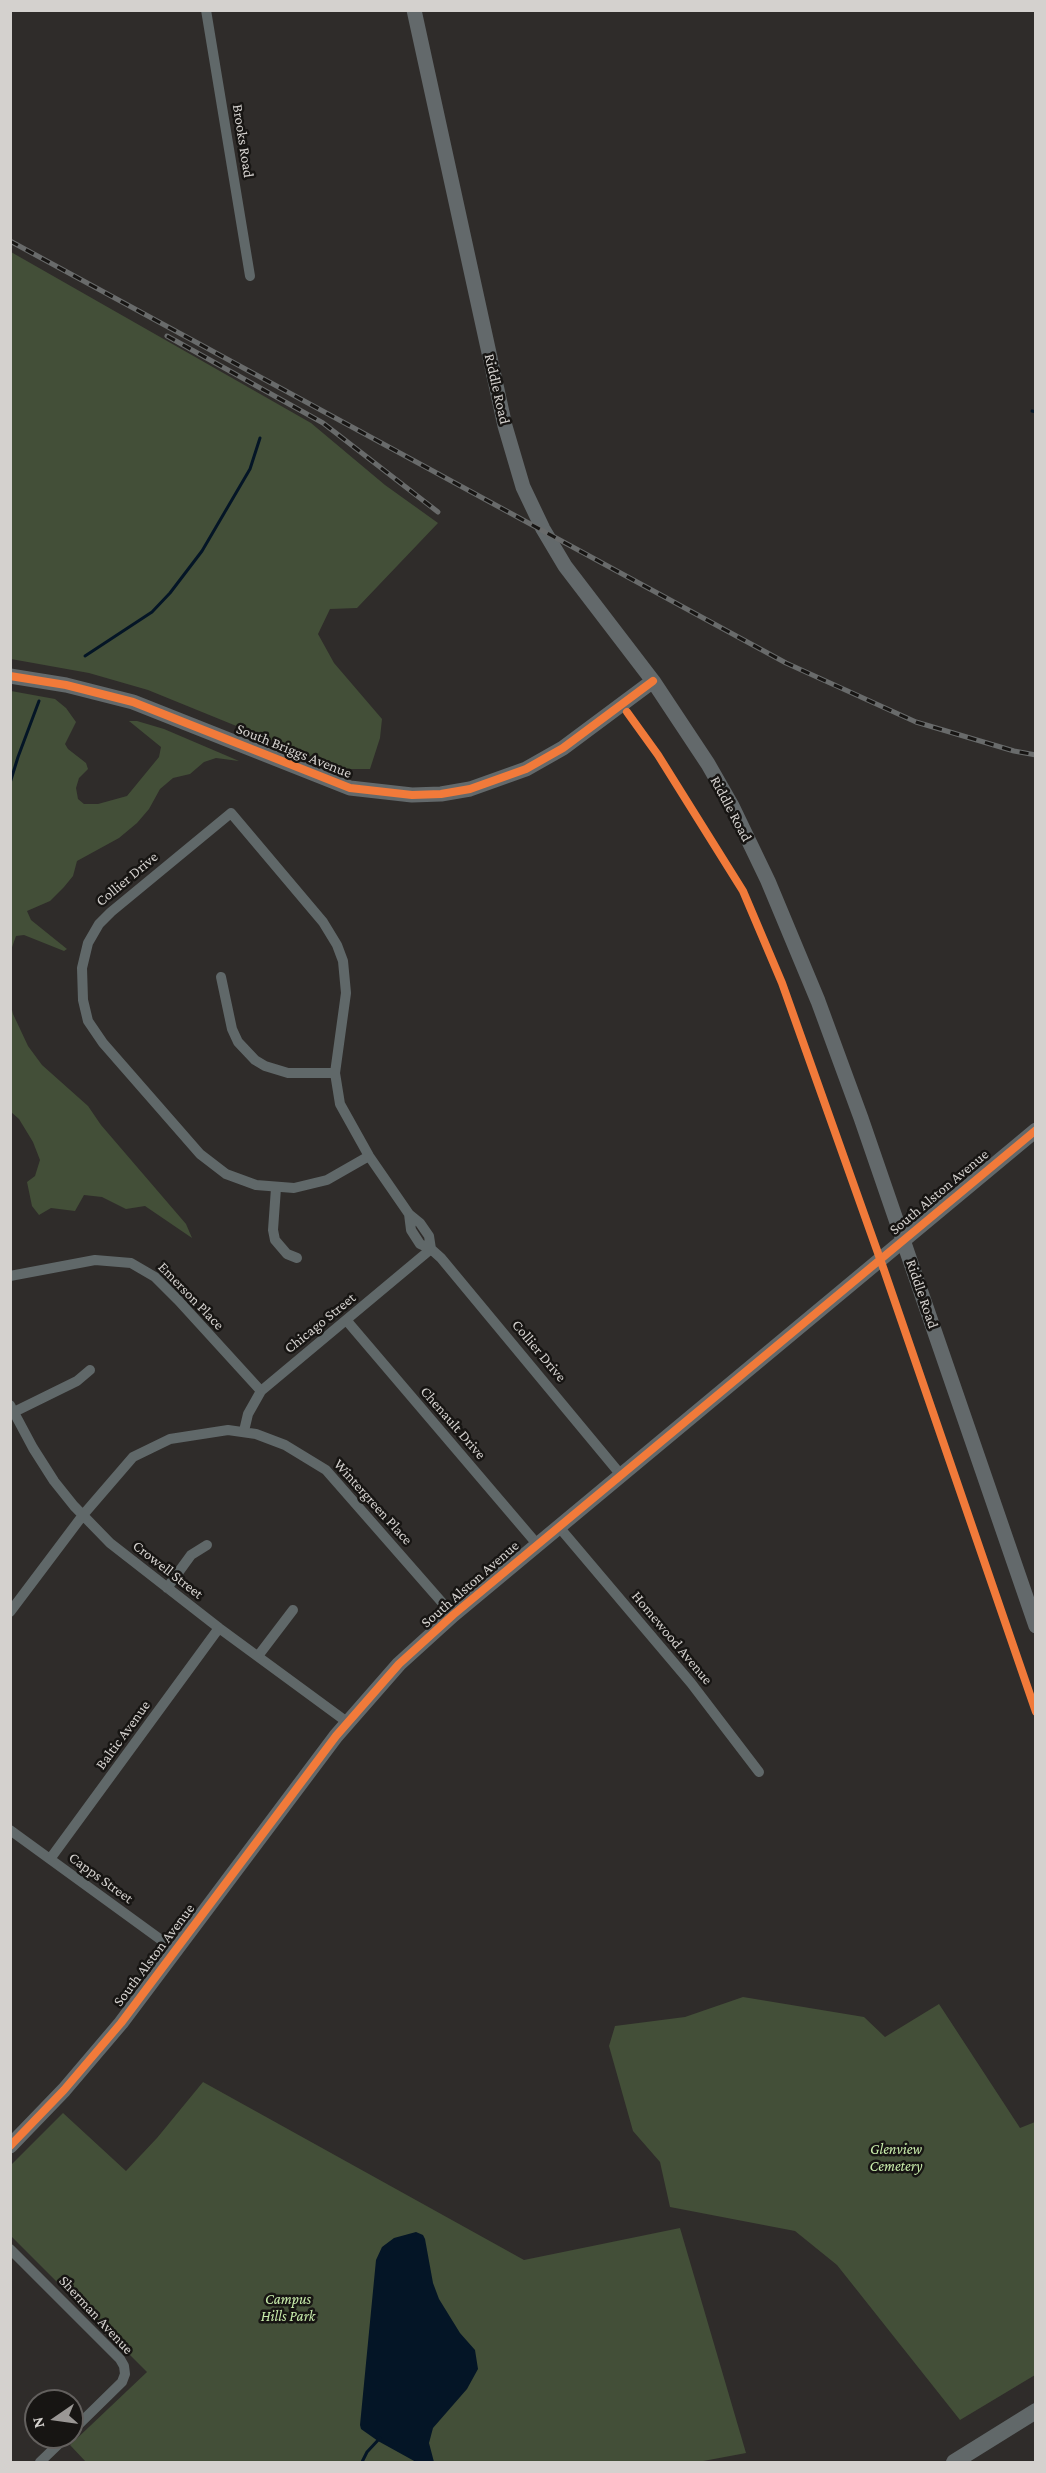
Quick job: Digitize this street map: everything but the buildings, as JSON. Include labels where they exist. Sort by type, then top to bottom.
[{"type":"main road","points":[[954,2463],[1035,2411]]},
{"type":"street","name":"Brooks Road","points":[[206,10],[250,276]]},
{"type":"street","name":"Riddle Road","points":[[414,10],[505,426],[523,487],[543,529],[565,566],[652,681],[708,764],[732,806],[768,881],[827,1026],[1035,1626]]},
{"type":"street","name":"South Briggs Avenue","points":[[10,676],[66,685],[133,702],[350,788],[381,794],[411,795],[441,794],[470,789],[526,770],[563,748],[652,681]]},
{"type":"street","name":"Collier Drive","points":[[369,1156],[327,1180],[294,1188],[276,1188],[240,1180],[226,1174],[200,1154],[94,1031],[83,1000],[83,960],[88,943],[99,924],[231,813],[323,922],[337,945],[343,961],[346,993],[334,1073],[342,1112],[409,1214],[420,1222],[429,1236],[431,1249],[441,1258],[621,1475]]},
{"type":"street","points":[[221,977],[232,1029],[238,1042],[255,1060],[288,1073],[334,1073]]},
{"type":"street","name":"South Alston Avenue","points":[[10,2146],[64,2090],[121,2023],[347,1722],[399,1664],[537,1544],[1035,1130]]},
{"type":"street","points":[[276,1188],[273,1230],[275,1240],[287,1254],[297,1258]]},
{"type":"street","name":"Chicago Street","points":[[244,1431],[253,1403],[261,1391],[431,1249]]},
{"type":"street","name":"Emerson Place","points":[[10,1276],[95,1260],[131,1263],[155,1277],[261,1391]]},
{"type":"street","name":"Chenault Drive","points":[[346,1321],[537,1544]]},
{"type":"street","points":[[12,1408],[77,1381],[90,1370]]},
{"type":"street","name":"Crowell Street","points":[[12,1408],[44,1466],[83,1515],[110,1543],[219,1628],[347,1722]]},
{"type":"street","name":"Wintergreen Place","points":[[10,1612],[83,1515],[133,1456],[170,1439],[228,1430],[244,1431],[285,1445],[326,1470],[453,1615]]},
{"type":"street","name":"Homewood Avenue","points":[[559,1527],[691,1683],[759,1772]]},
{"type":"street","points":[[167,1588],[191,1556],[207,1545]]},
{"type":"street","points":[[258,1656],[293,1610]]},
{"type":"street","name":"Baltic Avenue","points":[[50,1859],[219,1628]]},
{"type":"street","name":"Capps Street","points":[[10,1830],[175,1950]]},
{"type":"street","name":"Sherman Avenue","points":[[10,2249],[120,2359],[124,2366],[125,2373],[122,2382],[84,2419]]},
{"type":"street","points":[[40,2463],[54,2449]]},
{"type":"green space","points":[[11,252],[311,423],[385,485],[438,523],[357,608],[330,609],[318,634],[334,663],[382,719],[380,738],[370,769],[348,769],[315,758],[148,690],[89,673],[11,659]]},
{"type":"green space","points":[[11,691],[55,699],[66,708],[76,722],[65,744],[86,763],[88,769],[79,778],[76,788],[78,799],[84,804],[98,804],[127,796],[159,757],[161,747],[129,721],[164,729],[239,761],[216,758],[204,762],[190,774],[173,778],[160,789],[149,809],[137,823],[119,838],[77,861],[73,876],[50,901],[27,911],[31,920],[67,949],[64,951],[24,935],[16,936],[11,950]]},
{"type":"green space","points":[[10,1001],[13,1014],[28,1046],[42,1065],[88,1106],[101,1125],[186,1224],[192,1238],[145,1206],[126,1209],[102,1197],[84,1195],[75,1211],[51,1208],[39,1215],[32,1206],[27,1182],[35,1176],[40,1160],[33,1142],[19,1119],[11,1112]]},
{"type":"green space","name":"Glenview Cemetery","points":[[743,1997],[864,2017],[885,2037],[939,2004],[1020,2128],[1035,2122],[1035,2375],[960,2420],[837,2265],[795,2231],[670,2207],[660,2162],[633,2131],[609,2046],[615,2026],[685,2017]]},
{"type":"green space","name":"Campus Hills Park","points":[[203,2082],[524,2260],[680,2228],[746,2453],[698,2462],[86,2462],[74,2449],[84,2449],[84,2432],[147,2372],[11,2236],[11,2165],[63,2113],[126,2171],[157,2138]]},
{"type":"water","points":[[416,2232],[423,2235],[425,2239],[433,2283],[439,2299],[460,2333],[475,2350],[478,2369],[467,2389],[433,2428],[429,2443],[434,2462],[416,2462],[378,2441],[361,2429],[360,2425],[376,2260],[382,2247],[394,2238]]},
{"type":"waterway","points":[[1032,411],[1036,412]]},
{"type":"waterway","points":[[85,656],[152,612],[170,593],[202,551],[250,469],[260,438]]},
{"type":"waterway","points":[[10,783],[39,701]]},
{"type":"waterway","points":[[362,2462],[367,2452],[380,2438]]},
{"type":"railway","points":[[10,241],[786,663],[916,722],[1014,751],[1036,755]]},
{"type":"railway","points":[[167,336],[323,423],[438,512]]},
{"type":"cycle path","points":[[10,676],[66,685],[133,702],[350,788],[412,795],[441,794],[470,789],[526,769],[563,748],[653,681]]},
{"type":"cycle path","points":[[627,712],[658,755],[743,891],[782,983],[884,1270],[1036,1712]]},
{"type":"cycle path","points":[[10,2146],[64,2090],[121,2023],[336,1736],[399,1664],[453,1615],[1036,1130]]}]
